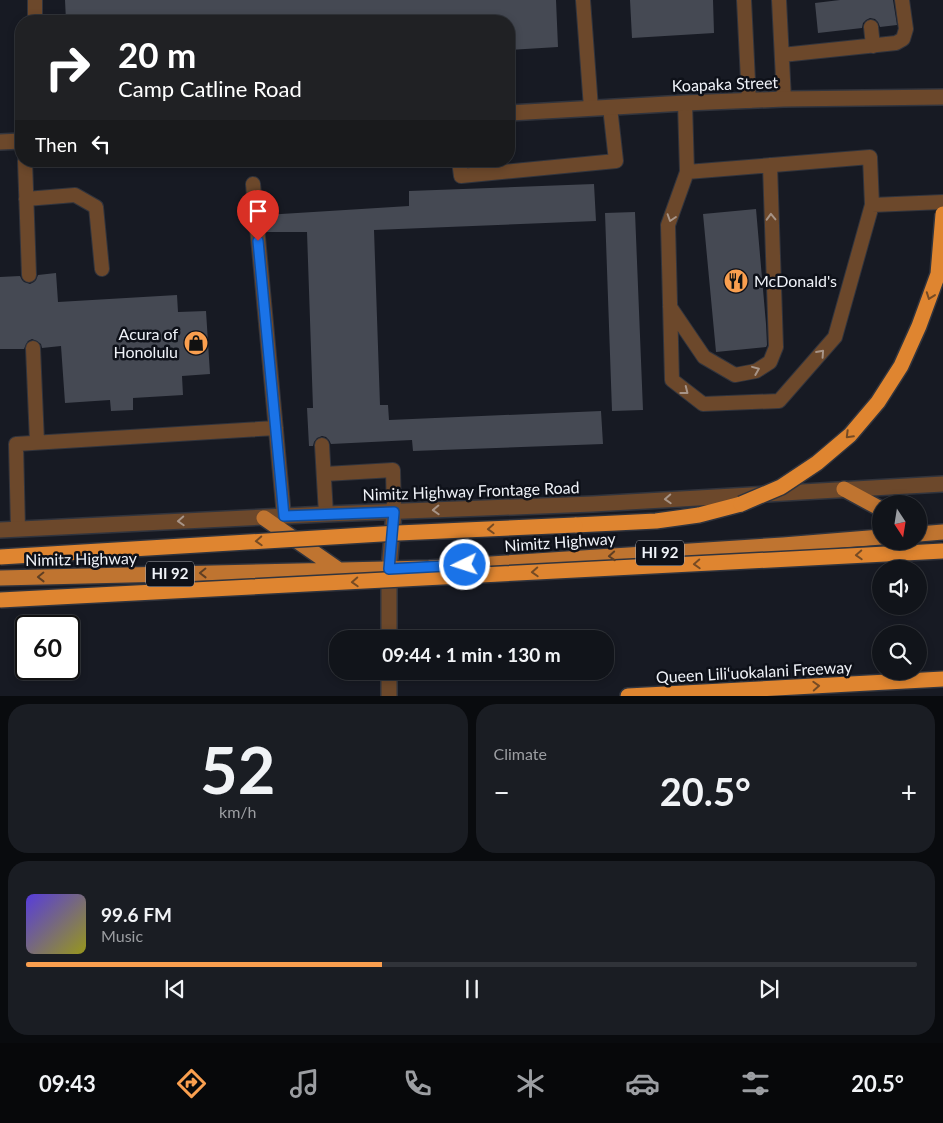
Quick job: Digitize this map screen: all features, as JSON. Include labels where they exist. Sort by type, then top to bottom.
[{"type":"highway","points":[[0,557],[398,533],[656,521],[699,516],[741,504],[781,487],[817,464],[850,435],[878,402],[902,366],[938,274],[943,214]]},
{"type":"highway","points":[[0,600],[943,551]]},
{"type":"highway","name":"Queen Liliʻuokalani Freeway","points":[[628,696],[943,679]]},
{"type":"main road","points":[[844,490],[872,504]]},
{"type":"main road","points":[[264,518],[339,570]]},
{"type":"main road","points":[[928,532],[943,532]]},
{"type":"main road","name":"Nimitz Highway","points":[[0,578],[429,568],[872,538]]},
{"type":"street","name":"Koapaka Street","points":[[515,113],[749,100],[943,97]]},
{"type":"street","points":[[0,142],[15,141]]},
{"type":"street","name":"Nimitz Highway Frontage Road","points":[[0,530],[326,514],[592,504],[943,484]]},
{"type":"street","points":[[389,630],[389,569],[394,512]]},
{"type":"street","points":[[389,680],[389,696]]},
{"type":"lane","points":[[35,0],[35,15]]},
{"type":"lane","points":[[583,0],[591,108]]},
{"type":"lane","points":[[744,0],[749,100]]},
{"type":"lane","points":[[779,0],[784,99]]},
{"type":"lane","points":[[782,55],[896,43],[903,39],[906,29],[902,0]]},
{"type":"lane","points":[[871,28],[873,46]]},
{"type":"lane","points":[[685,103],[687,172],[668,224],[672,380],[703,404],[779,401],[836,337],[872,205],[870,157],[687,172]]},
{"type":"lane","points":[[459,167],[460,176],[616,161],[610,107]]},
{"type":"lane","points":[[670,306],[704,357],[735,375],[756,372],[770,362],[776,347],[770,165]]},
{"type":"lane","points":[[25,167],[28,275]]},
{"type":"lane","points":[[253,184],[284,516]]},
{"type":"lane","points":[[26,199],[75,195],[96,207],[102,269]]},
{"type":"lane","points":[[872,205],[943,202]]},
{"type":"lane","points":[[33,348],[37,442]]},
{"type":"lane","points":[[18,529],[16,444],[276,428]]},
{"type":"lane","points":[[322,445],[326,514]]},
{"type":"lane","points":[[325,474],[393,470],[394,512]]},
{"type":"building","points":[[65,0],[556,0],[558,47],[515,50],[515,15],[66,15]]},
{"type":"building","points":[[630,0],[713,0],[714,33],[632,38]]},
{"type":"building","points":[[840,0],[893,0],[897,25],[880,27],[875,19],[870,18],[863,23],[862,28],[818,33],[815,3]]},
{"type":"building","points":[[594,184],[596,221],[374,230],[380,405],[388,405],[389,420],[601,411],[603,444],[413,451],[412,440],[331,444],[326,437],[322,436],[317,438],[313,446],[309,446],[307,408],[313,408],[307,232],[266,232],[265,215],[409,206],[409,191]]},
{"type":"building","name":"McDonald's","points":[[756,209],[767,345],[766,347],[716,352],[703,214]]},
{"type":"building","points":[[635,212],[643,410],[612,411],[605,213]]},
{"type":"building","points":[[56,273],[58,302],[177,295],[178,312],[206,311],[210,374],[182,376],[183,395],[133,398],[133,410],[111,411],[110,400],[65,403],[61,346],[42,348],[41,344],[32,339],[28,341],[24,349],[0,349],[0,277],[20,276],[24,282],[30,284],[36,280],[38,275]]},
{"type":"place","name":"McDonald's","points":[[736,281]]},
{"type":"place","name":"Acura of Honolulu","points":[[196,343]]},
{"type":"route","points":[[258,241],[284,516],[394,512],[389,569],[465,565]]}]
